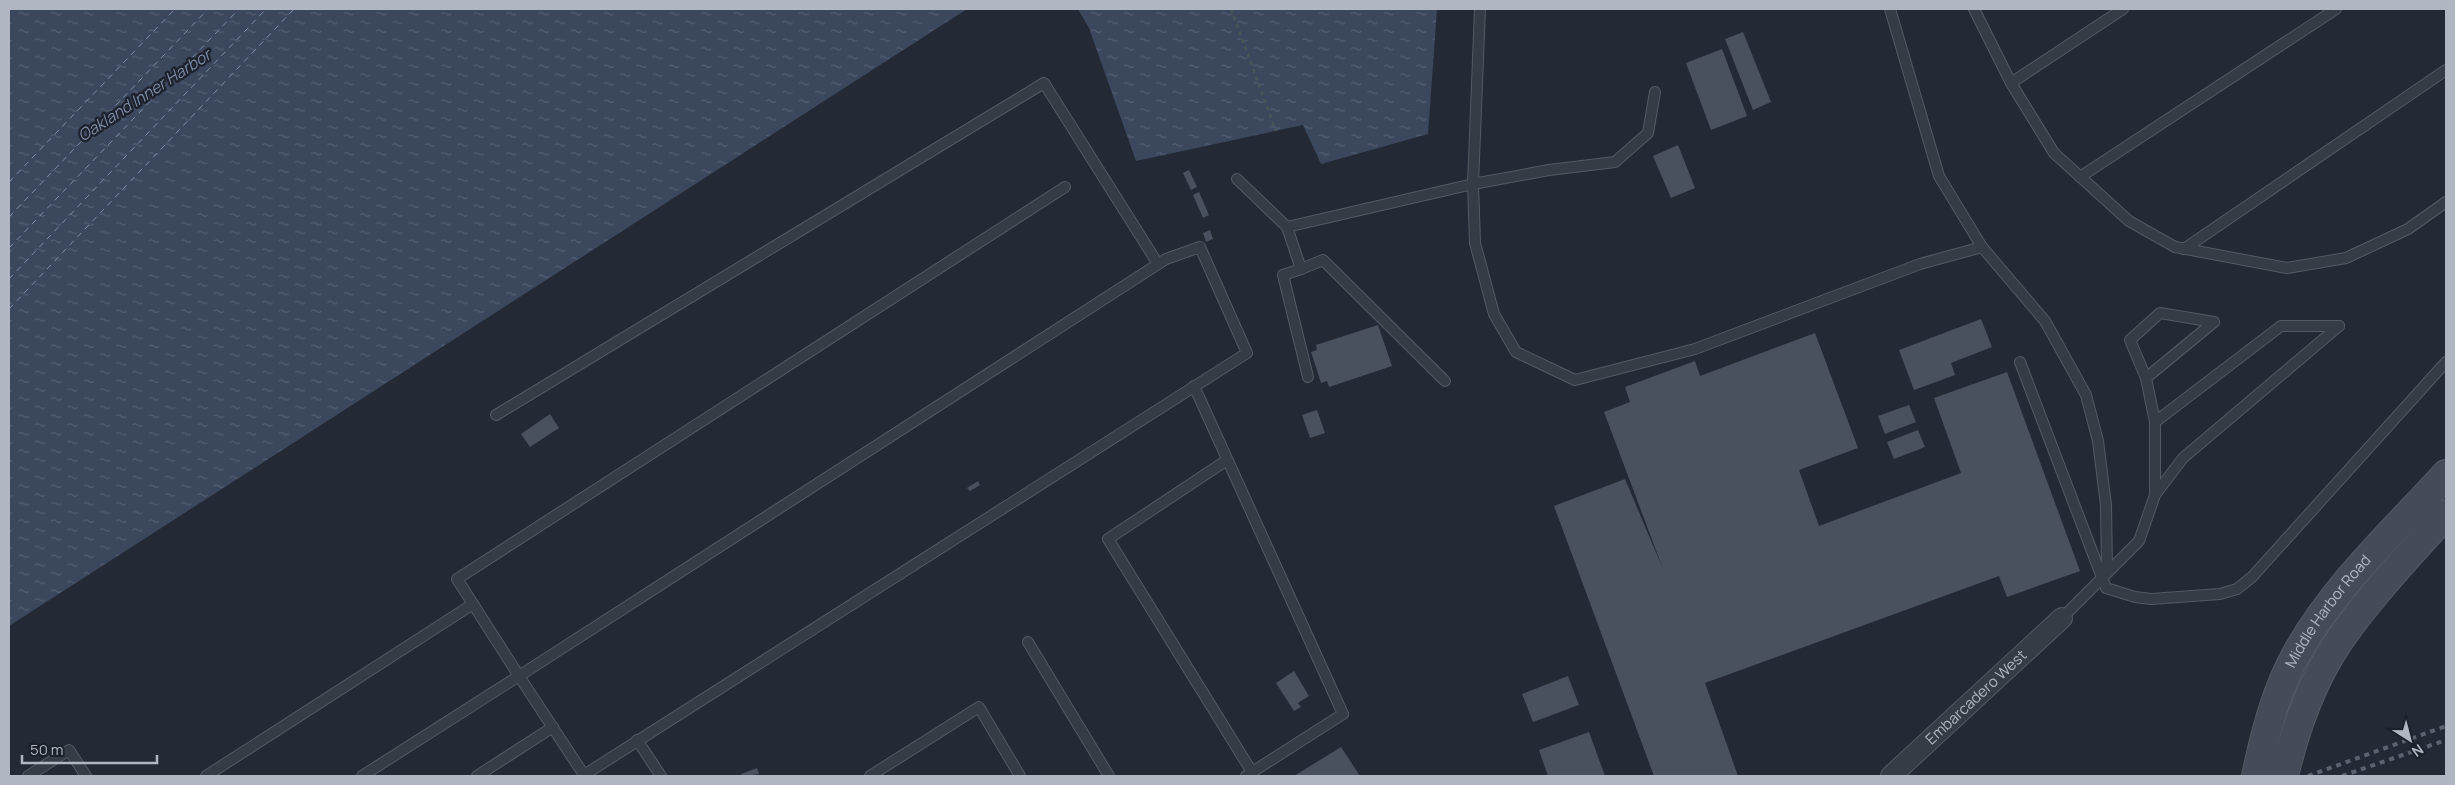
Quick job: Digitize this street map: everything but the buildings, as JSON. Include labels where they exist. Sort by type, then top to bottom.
[{"type":"main road","name":"Middle Harbor Road","points":[[2256,776],[2266,732],[2280,692],[2298,652],[2325,610],[2446,474]]},
{"type":"main road","name":"Middle Harbor Road","points":[[2284,776],[2292,744],[2307,702],[2324,668],[2348,628],[2446,514]]},
{"type":"street","name":"Embarcadero West","points":[[1892,776],[2062,618]]},
{"type":"lane","points":[[1480,9],[1473,184],[1475,243],[1494,314],[1516,352],[1575,380],[1694,350],[1920,264],[1982,247]]},
{"type":"lane","points":[[1890,9],[1939,176],[1982,247],[2045,321],[2086,395],[2098,441],[2106,505],[2104,575],[2106,588],[2135,597],[2152,599],[2220,594],[2237,588],[2252,577],[2446,362]]},
{"type":"lane","points":[[1974,9],[2011,83],[2054,154],[2129,221],[2175,247],[2287,268],[2346,258],[2408,229],[2446,202]]},
{"type":"lane","points":[[2011,83],[2123,9]]},
{"type":"lane","points":[[2080,177],[2336,9]]},
{"type":"lane","points":[[2184,249],[2446,70]]},
{"type":"lane","points":[[496,415],[1044,83],[1158,264]]},
{"type":"lane","points":[[1287,227],[1473,184],[1549,170],[1615,162],[1648,133],[1655,92]]},
{"type":"lane","points":[[1237,179],[1287,227],[1301,269]]},
{"type":"lane","points":[[362,776],[519,676],[1166,259],[1200,246],[1246,353],[583,776],[553,727],[519,676],[457,579],[1065,187]]},
{"type":"lane","points":[[1308,377],[1283,275],[1323,260],[1445,381]]},
{"type":"lane","points":[[2146,378],[2214,322],[2160,313],[2130,340],[2146,378],[2155,422],[2155,495]]},
{"type":"lane","points":[[2062,618],[2139,541],[2155,495],[2184,458],[2338,326],[2281,326],[2155,422]]},
{"type":"lane","points":[[2020,362],[2104,575]]},
{"type":"lane","points":[[1194,386],[1228,460],[1343,714],[1249,774],[1108,539],[1228,460]]},
{"type":"lane","points":[[206,776],[473,604]]},
{"type":"lane","points":[[1028,642],[1109,776]]},
{"type":"lane","points":[[870,776],[979,707],[1020,776]]},
{"type":"lane","points":[[476,776],[553,727]]},
{"type":"lane","points":[[637,740],[661,776]]},
{"type":"lane","points":[[28,776],[69,750],[86,776]]},
{"type":"path","points":[[1231,9],[1276,131]]},
{"type":"water","name":"Oakland Inner Harbor","points":[[9,9],[967,9],[9,626]]},
{"type":"water","points":[[1078,9],[1437,9],[1428,134],[1321,164],[1303,125],[1136,161],[1089,28]]},
{"type":"ferry route","points":[[9,182],[175,9]]},
{"type":"ferry route","points":[[9,217],[208,9]]},
{"type":"ferry route","points":[[9,248],[239,9]]},
{"type":"ferry route","points":[[9,279],[266,9]]},
{"type":"ferry route","points":[[9,309],[294,9]]},
{"type":"railway","points":[[2308,776],[2446,726]]},
{"type":"railway","points":[[2342,776],[2446,740]]}]
